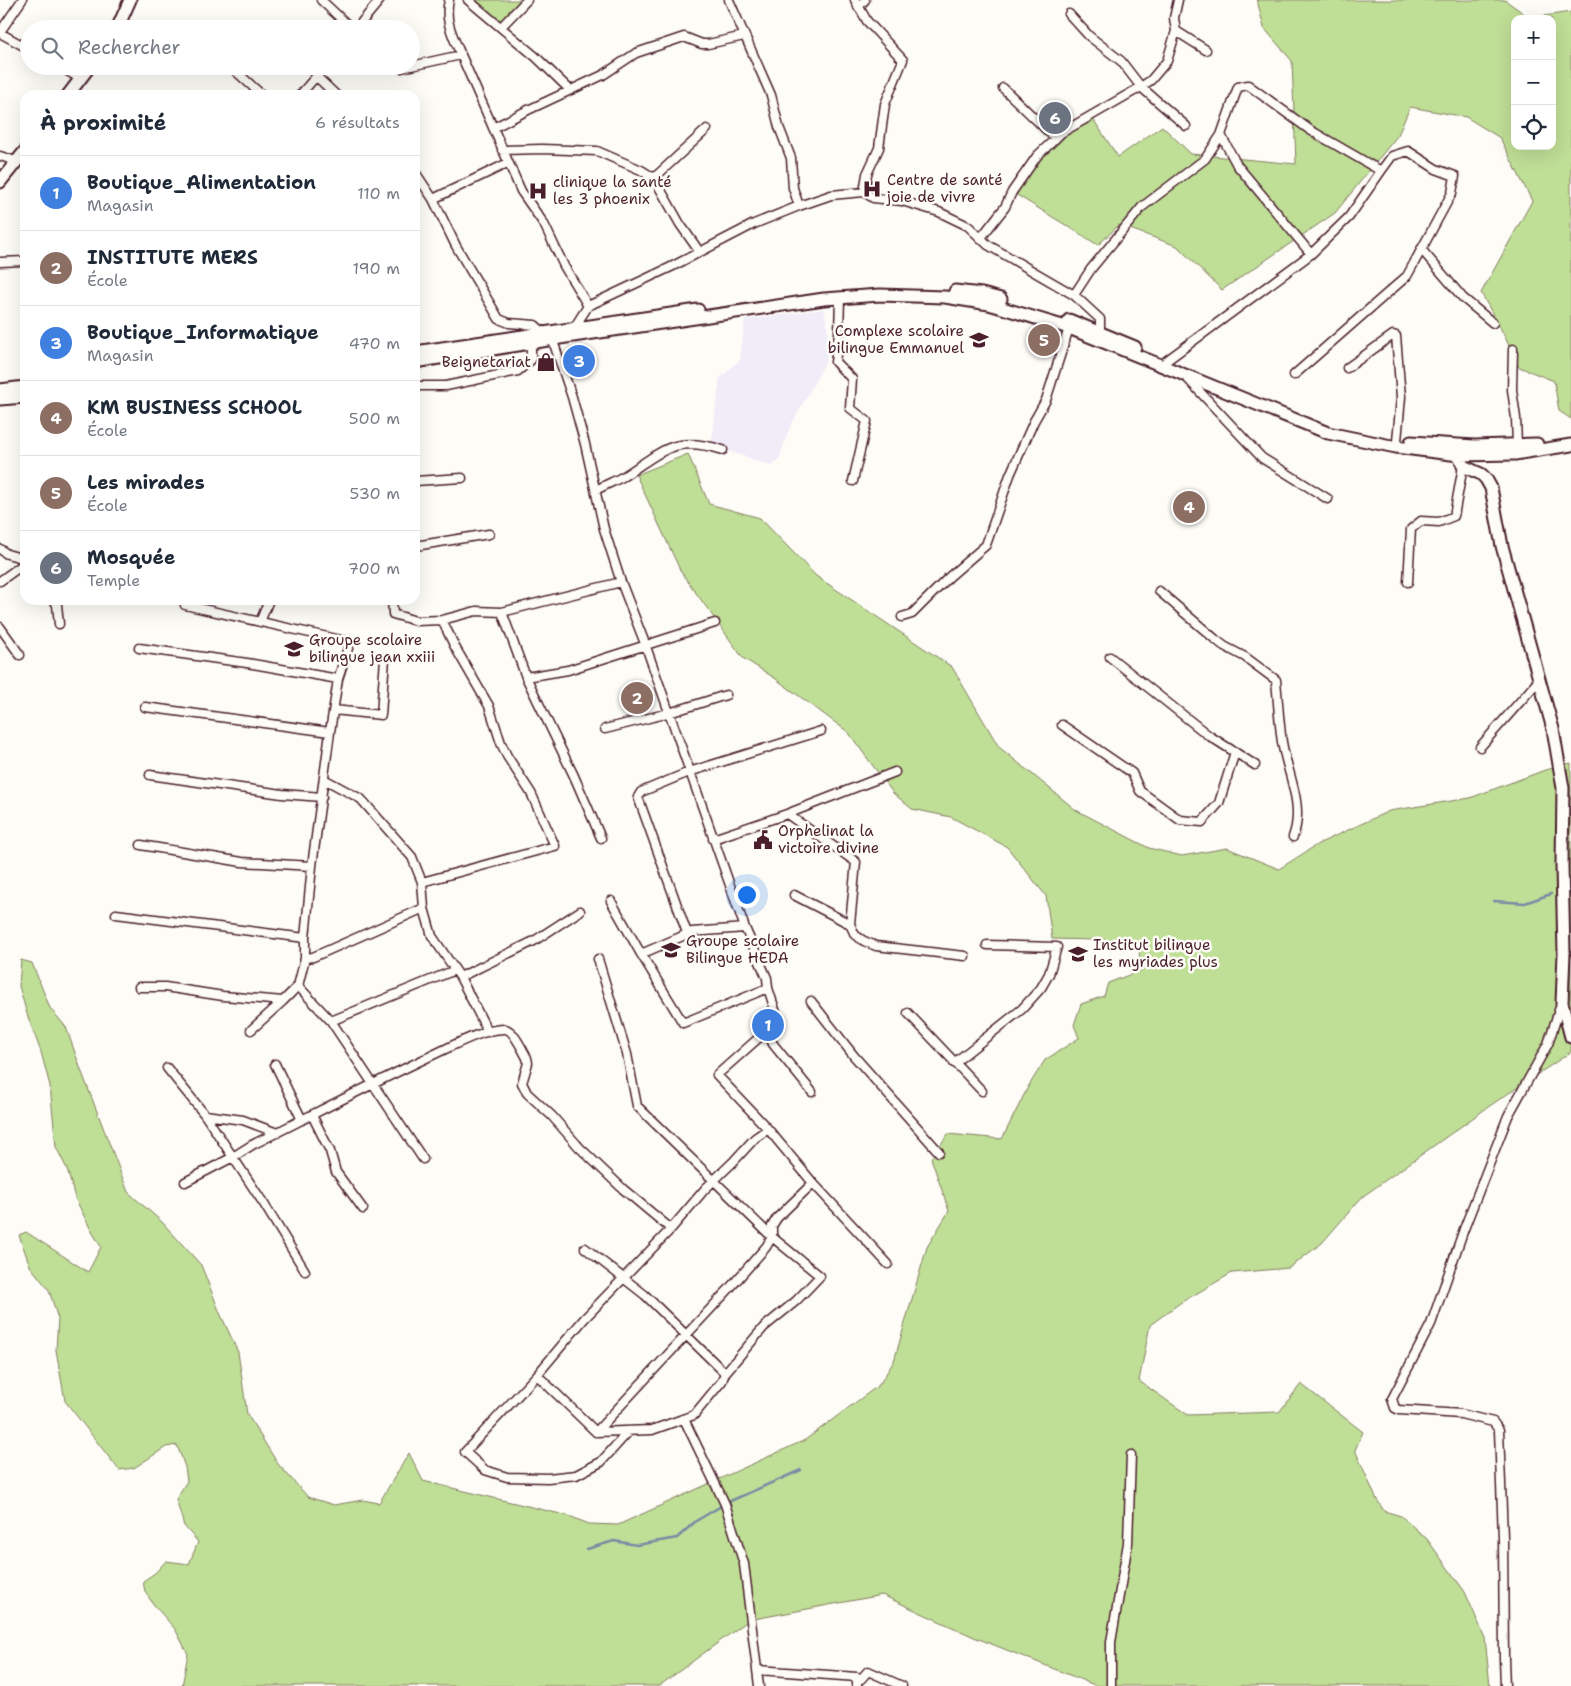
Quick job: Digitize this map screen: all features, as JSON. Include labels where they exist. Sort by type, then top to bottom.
[{"type":"main road","points":[[121,20],[130,0]]},
{"type":"main road","points":[[72,90],[84,75]]},
{"type":"main road","points":[[0,182],[20,157]]},
{"type":"main road","points":[[420,361],[531,343],[548,334],[574,328],[828,291],[878,288],[939,289],[982,294],[1034,309],[1100,332],[1328,433],[1461,460],[1571,445]]},
{"type":"main road","points":[[420,351],[840,298],[880,295],[944,297],[988,304],[1069,328],[1185,376],[1221,387],[1312,421],[1397,441],[1474,446],[1538,444],[1571,438]]},
{"type":"main road","points":[[0,390],[20,388]]},
{"type":"main road","points":[[0,399],[20,397]]},
{"type":"main road","points":[[1461,460],[1481,474],[1491,488],[1502,546],[1553,729],[1563,788],[1564,953],[1562,1002],[1571,1037]]},
{"type":"street","points":[[20,44],[0,33],[22,0]]},
{"type":"street","points":[[321,0],[344,20]]},
{"type":"street","points":[[362,20],[380,0]]},
{"type":"street","points":[[449,0],[446,12],[448,26],[502,150],[521,191],[544,224],[564,266],[588,306]]},
{"type":"street","points":[[468,0],[536,57],[570,90]]},
{"type":"street","points":[[501,27],[527,0]]},
{"type":"street","points":[[729,0],[771,95],[779,127],[791,158],[793,188],[799,206]]},
{"type":"street","points":[[864,192],[869,168],[880,148],[885,104],[903,60],[866,21],[856,3],[865,0]]},
{"type":"street","points":[[980,239],[1005,208],[1012,192],[1037,156],[1056,138],[1151,80],[1167,61],[1176,31],[1174,18],[1178,0]]},
{"type":"street","points":[[1069,14],[1089,36],[1121,61],[1141,87],[1186,126]]},
{"type":"street","points":[[1176,31],[1206,50]]},
{"type":"street","points":[[493,128],[603,76],[636,53],[684,37],[702,44],[708,44],[744,36]]},
{"type":"street","points":[[420,64],[461,55]]},
{"type":"street","points":[[74,75],[81,79]]},
{"type":"street","points":[[240,75],[256,90]]},
{"type":"street","points":[[305,90],[317,77],[331,90]]},
{"type":"street","points":[[1074,295],[1091,269],[1142,207],[1205,159],[1221,135],[1238,87],[1248,85],[1310,130],[1381,171]]},
{"type":"street","points":[[1003,88],[1056,138]]},
{"type":"street","points":[[654,178],[707,129]]},
{"type":"street","points":[[1221,135],[1237,165],[1311,254]]},
{"type":"street","points":[[502,150],[597,151],[641,170],[654,178],[680,224],[699,251]]},
{"type":"street","points":[[1166,361],[1311,254],[1349,217],[1392,156],[1408,151],[1436,168],[1455,176],[1452,193],[1407,276],[1294,376]]},
{"type":"street","points":[[0,156],[16,161]]},
{"type":"street","points":[[433,200],[508,163]]},
{"type":"street","points":[[420,180],[498,319],[509,323],[535,325],[548,334],[572,397],[604,529],[621,582],[646,646],[745,928],[766,978],[776,1013],[770,1036],[774,1044],[812,1092]]},
{"type":"street","points":[[574,328],[588,306],[671,267],[754,224],[831,195],[864,192],[873,198],[902,201],[939,212],[968,226],[976,232],[980,239],[1074,295],[1100,319],[1100,332]]},
{"type":"street","points":[[1421,249],[1463,298],[1492,323]]},
{"type":"street","points":[[0,262],[20,261]]},
{"type":"street","points":[[840,298],[839,333],[835,362],[852,379],[850,408],[867,421],[853,482]]},
{"type":"street","points":[[902,617],[912,614],[949,577],[986,545],[1010,475],[1034,421],[1046,400],[1069,328]]},
{"type":"street","points":[[1347,368],[1393,334],[1396,336],[1401,397],[1397,441]]},
{"type":"street","points":[[420,386],[446,386],[518,371],[531,360],[531,343]]},
{"type":"street","points":[[1513,349],[1512,390],[1517,445]]},
{"type":"street","points":[[1185,376],[1262,458],[1328,499]]},
{"type":"street","points":[[596,490],[623,476],[652,456],[672,447],[690,444],[723,450]]},
{"type":"street","points":[[1408,582],[1411,528],[1421,521],[1439,522],[1454,516],[1461,460]]},
{"type":"street","points":[[420,482],[462,478]]},
{"type":"street","points":[[420,545],[489,534]]},
{"type":"street","points":[[0,549],[7,554],[20,558]]},
{"type":"street","points":[[0,581],[20,567]]},
{"type":"street","points":[[392,605],[393,614],[416,621],[442,620],[476,611],[502,612],[621,582]]},
{"type":"street","points":[[1159,591],[1224,646],[1245,656],[1276,680],[1282,742],[1298,806],[1296,829],[1293,837]]},
{"type":"street","points":[[57,605],[59,624]]},
{"type":"street","points":[[185,605],[350,642],[338,679],[312,866],[305,938],[305,958],[298,986],[251,1030]]},
{"type":"street","points":[[260,622],[267,605]]},
{"type":"street","points":[[502,612],[526,677],[574,776],[601,838]]},
{"type":"street","points":[[422,882],[555,846],[531,793],[507,756],[489,706],[455,648],[442,620]]},
{"type":"street","points":[[526,677],[563,672],[714,622]]},
{"type":"street","points":[[0,627],[20,655]]},
{"type":"street","points":[[139,648],[247,663],[338,679]]},
{"type":"street","points":[[1110,657],[1208,735],[1255,765]]},
{"type":"street","points":[[334,710],[381,715],[385,658]]},
{"type":"street","points":[[1480,747],[1540,679]]},
{"type":"street","points":[[606,729],[669,713],[726,695]]},
{"type":"street","points":[[145,707],[330,732]]},
{"type":"street","points":[[1062,725],[1132,773],[1140,791],[1180,820],[1202,822],[1219,803],[1235,752]]},
{"type":"street","points":[[687,933],[638,798],[641,792],[689,772],[821,731]]},
{"type":"street","points":[[713,839],[787,814],[895,772]]},
{"type":"street","points":[[150,775],[282,794],[322,797]]},
{"type":"street","points":[[324,779],[361,799],[412,857],[422,882],[424,908],[432,936],[460,977],[488,1032]]},
{"type":"street","points":[[787,814],[856,862],[850,924],[855,934],[864,941],[876,946],[966,956]]},
{"type":"street","points":[[141,845],[242,862],[312,866]]},
{"type":"street","points":[[794,895],[850,924]]},
{"type":"street","points":[[611,901],[683,1023],[768,988]]},
{"type":"street","points":[[305,958],[313,957],[424,908]]},
{"type":"street","points":[[460,977],[534,941],[580,911]]},
{"type":"street","points":[[116,914],[305,938]]},
{"type":"street","points":[[641,954],[687,933],[745,928]]},
{"type":"street","points":[[954,1063],[1022,1009],[1041,988],[1049,974],[1057,947],[987,945]]},
{"type":"street","points":[[537,1375],[596,1432],[652,1430],[694,1415],[722,1381],[725,1373],[764,1327],[796,1301],[820,1276],[772,1237],[637,1106],[628,1054],[598,959]]},
{"type":"street","points":[[331,1021],[455,970]]},
{"type":"street","points":[[298,986],[331,1021],[422,1159]]},
{"type":"street","points":[[139,987],[164,987],[223,996],[283,1002]]},
{"type":"street","points":[[811,1001],[854,1056],[939,1152]]},
{"type":"street","points":[[1505,1686],[1504,1538],[1499,1430],[1493,1422],[1461,1414],[1399,1410],[1394,1408],[1392,1399],[1431,1324],[1464,1229],[1508,1116],[1548,1044],[1562,1002]]},
{"type":"street","points":[[908,1013],[982,1091]]},
{"type":"street","points":[[772,1026],[717,1075],[768,1129],[813,1183],[888,1264]]},
{"type":"street","points":[[185,1182],[302,1120],[455,1045],[488,1032],[504,1029],[511,1031],[527,1058],[528,1063],[522,1083],[527,1093],[552,1116],[578,1147],[623,1189],[671,1229]]},
{"type":"street","points":[[274,1064],[302,1120]]},
{"type":"street","points":[[167,1068],[206,1115],[305,1271]]},
{"type":"street","points":[[206,1115],[243,1120],[277,1133]]},
{"type":"street","points":[[312,1115],[330,1151],[336,1172],[363,1208]]},
{"type":"street","points":[[630,1431],[601,1462],[576,1475],[548,1478],[507,1477],[485,1470],[465,1452],[713,1181],[755,1138],[768,1129]]},
{"type":"street","points":[[596,1432],[766,1247],[772,1237],[772,1226],[777,1218],[813,1183]]},
{"type":"street","points":[[585,1248],[645,1295],[725,1373]]},
{"type":"street","points":[[684,1418],[725,1504],[744,1564],[760,1686]]},
{"type":"street","points":[[1111,1686],[1111,1642],[1128,1542],[1131,1455]]},
{"type":"street","points":[[758,1670],[857,1677],[861,1679],[868,1672],[902,1686]]},
{"type":"street","points":[[857,1677],[857,1686]]},
{"type":"shaded area","points":[[824,309],[829,338],[826,361],[789,429],[779,459],[772,466],[723,449],[711,447],[720,378],[740,360],[745,320]]},
{"type":"green space","points":[[468,0],[527,0],[501,27]]},
{"type":"green space","points":[[1257,0],[1505,0],[1526,15],[1511,15],[1511,150],[1556,150],[1556,15],[1550,15],[1571,12],[1571,419],[1559,411],[1554,381],[1519,367],[1481,293],[1532,201],[1500,138],[1466,117],[1410,107],[1398,135],[1335,213],[1222,290],[1177,246],[1119,225],[1098,245],[1012,192],[1054,140],[1091,116],[1118,157],[1162,126],[1191,154],[1296,164],[1292,61],[1264,28]]},
{"type":"green space","points":[[688,454],[709,504],[760,518],[816,576],[952,667],[999,747],[1076,810],[1149,848],[1182,856],[1227,848],[1279,869],[1318,844],[1389,811],[1470,798],[1545,770],[1571,763],[1571,1052],[1491,1105],[1362,1197],[1322,1243],[1289,1268],[1232,1273],[1180,1303],[1150,1325],[1139,1381],[1188,1415],[1279,1412],[1301,1384],[1363,1432],[1355,1450],[1376,1498],[1384,1511],[1401,1516],[1427,1539],[1465,1592],[1485,1638],[1490,1686],[1097,1686],[974,1637],[882,1595],[749,1620],[659,1686],[182,1686],[188,1654],[175,1629],[145,1592],[143,1581],[155,1573],[166,1561],[189,1564],[198,1542],[184,1526],[176,1499],[187,1481],[185,1467],[177,1445],[166,1447],[134,1468],[119,1470],[65,1401],[56,1350],[58,1319],[49,1290],[30,1266],[19,1235],[26,1232],[88,1272],[101,1247],[75,1198],[67,1169],[56,1147],[50,1086],[19,986],[21,960],[32,963],[50,1008],[66,1027],[128,1192],[162,1222],[201,1265],[238,1352],[247,1414],[278,1464],[308,1497],[334,1505],[363,1500],[379,1503],[409,1453],[423,1481],[569,1516],[589,1524],[618,1525],[805,1440],[879,1385],[894,1361],[927,1247],[949,1211],[931,1158],[948,1134],[1002,1139],[1028,1087],[1045,1060],[1079,1038],[1074,1025],[1081,1004],[1104,996],[1108,983],[1142,970],[1137,941],[1052,939],[1046,896],[1007,847],[951,817],[912,809],[893,793],[848,732],[776,679],[743,658],[681,572],[636,475]]},
{"type":"waterway","points":[[1494,901],[1525,903],[1551,894]]},
{"type":"waterway","points":[[728,1502],[801,1470]]},
{"type":"waterway","points":[[587,1549],[614,1541],[637,1545],[677,1538],[696,1521],[721,1506]]},
{"type":"place","name":"Mosquée","points":[[1055,118]]},
{"type":"place","name":"Centre de santé joie de vivre","points":[[872,189]]},
{"type":"place","name":"clinique la santé les 3 phoenix","points":[[538,191]]},
{"type":"place","name":"Complexe scolaire bilingue Emmanuel","points":[[979,340]]},
{"type":"place","name":"Les mirades","points":[[1044,340]]},
{"type":"place","name":"Boutique_Informatique","points":[[579,361]]},
{"type":"place","name":"Beignetariat","points":[[546,362]]},
{"type":"place","name":"KM BUSINESS SCHOOL","points":[[1189,507]]},
{"type":"place","name":"Groupe scolaire bilingue jean xxiii","points":[[294,649]]},
{"type":"place","name":"INSTITUTE MERS","points":[[637,698]]},
{"type":"place","name":"Orphelinat la victoire divine","points":[[763,840]]},
{"type":"place","name":"Groupe scolaire Bilingue HEDA","points":[[671,950]]},
{"type":"place","name":"Institut bilingue les myriades plus","points":[[1078,954]]},
{"type":"place","name":"Boutique_Alimentation","points":[[768,1025]]}]
